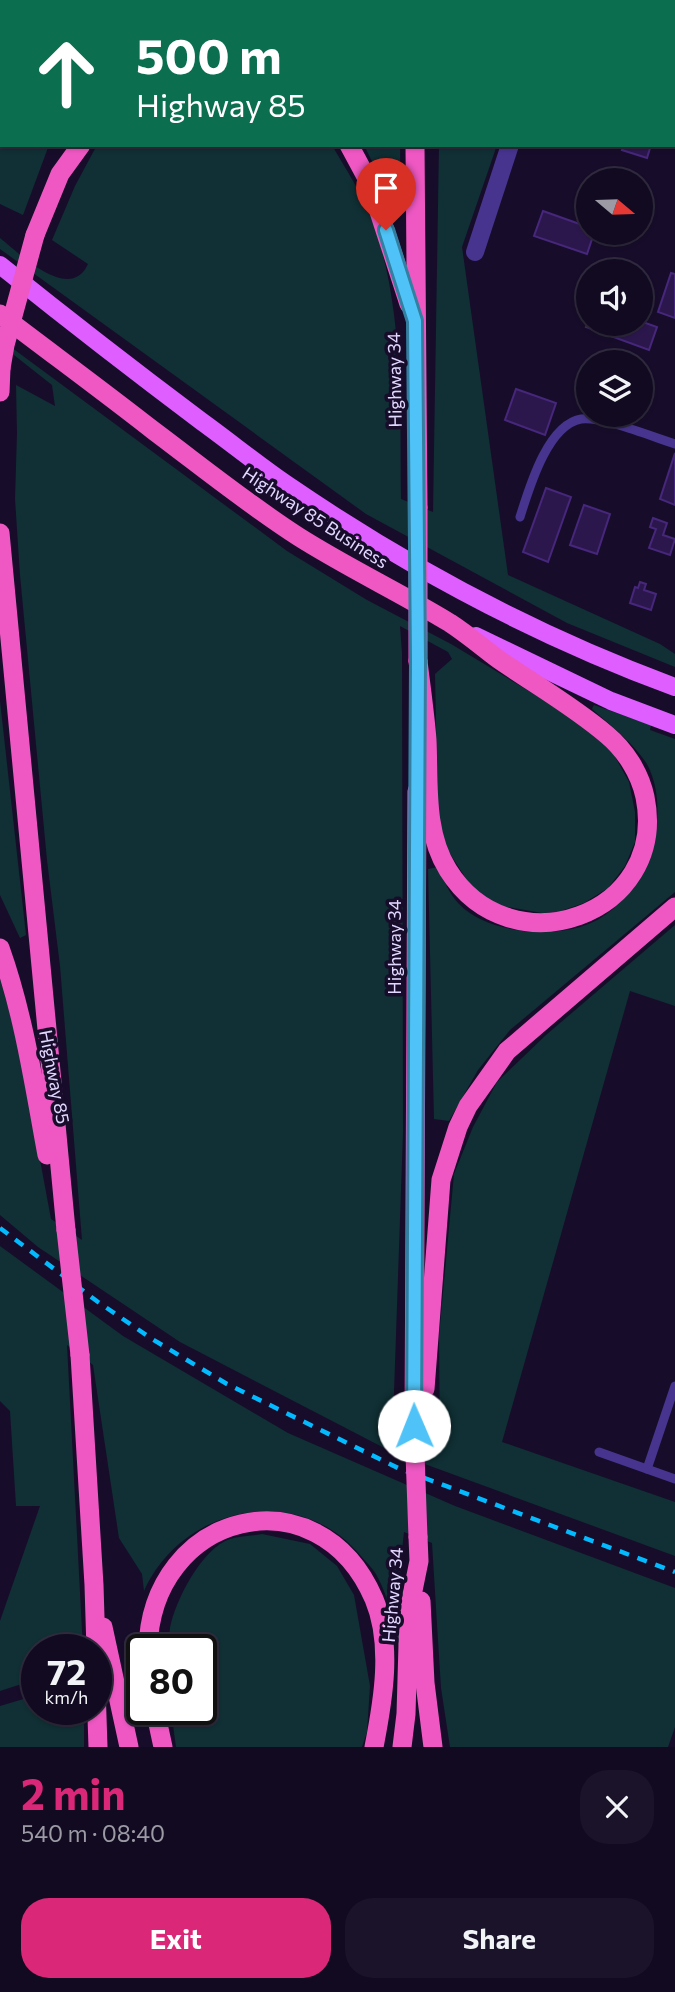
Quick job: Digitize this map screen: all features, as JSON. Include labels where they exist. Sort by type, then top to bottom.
[{"type":"highway","points":[[60,174],[63,147]]},
{"type":"highway","points":[[0,392],[5,345],[35,235],[60,174],[80,147]]},
{"type":"highway","points":[[350,147],[370,184],[415,321]]},
{"type":"highway","name":"Highway 34","points":[[402,1747],[407,1714],[409,1610],[419,1561],[414,1426],[418,661],[415,147]]},
{"type":"highway","name":"Highway 85 Business","points":[[0,314],[231,489],[299,537],[451,624]]},
{"type":"highway","points":[[0,330],[96,402],[151,428]]},
{"type":"highway","points":[[0,533],[80,1355],[96,1634]]},
{"type":"highway","points":[[418,661],[427,738],[431,817],[443,859],[458,883],[484,908],[516,921],[553,923],[584,915],[606,902],[627,881],[639,858],[645,838],[645,799],[628,757],[608,736],[576,711],[451,624]]},
{"type":"highway","points":[[414,1426],[424,1407],[441,1180],[458,1127],[468,1106],[507,1051],[675,906]]},
{"type":"highway","name":"Highway 85","points":[[0,948],[29,1053],[50,1173],[65,1222]]},
{"type":"highway","points":[[150,1634],[154,1607],[162,1586],[181,1557],[201,1541],[241,1523],[262,1521],[308,1528],[336,1544],[362,1573],[374,1599],[381,1624],[384,1660],[380,1717],[374,1747]]},
{"type":"highway","points":[[419,1561],[425,1683],[433,1747]]},
{"type":"highway","points":[[94,1585],[129,1747]]},
{"type":"highway","points":[[97,1725],[98,1747]]},
{"type":"highway","points":[[158,1725],[163,1747]]},
{"type":"main road","name":"Highway 85 Business","points":[[0,265],[95,341],[285,483],[386,547],[513,616],[580,648],[675,687]]},
{"type":"main road","name":"Highway 85 Business","points":[[451,624],[611,701],[675,724]]},
{"type":"street","points":[[475,252],[509,147]]},
{"type":"lane","points":[[520,517],[543,453],[567,425],[581,419],[598,420],[675,444]]},
{"type":"lane","points":[[647,1469],[675,1386]]},
{"type":"lane","points":[[599,1452],[675,1479]]},
{"type":"green space","points":[[0,147],[48,147],[23,215],[0,204]]},
{"type":"green space","points":[[96,147],[333,147],[371,216],[389,285],[398,356],[401,499],[433,512],[439,147],[496,147],[462,247],[508,575],[660,644],[675,654],[675,667],[567,623],[366,514],[0,249],[0,238],[44,272],[69,279],[80,275],[88,264],[52,240],[75,186]]},
{"type":"green space","points":[[365,147],[400,147],[401,216]]},
{"type":"green space","points":[[0,339],[287,551],[367,600],[451,644],[572,717],[613,753],[629,782],[635,812],[635,842],[625,866],[608,888],[584,903],[558,912],[542,913],[502,906],[476,894],[447,849],[438,819],[435,674],[452,659],[448,652],[400,626],[403,1132],[393,1421],[440,1441],[439,1336],[454,1174],[473,1127],[497,1082],[546,1035],[675,925],[675,1006],[630,991],[502,1442],[675,1502],[675,1556],[392,1452],[180,1342],[38,1247],[0,1215],[0,979],[18,1042],[51,1219],[82,1240],[60,966],[47,860],[20,575],[15,499],[16,385],[55,406],[52,385],[0,344]]},
{"type":"green space","points":[[0,701],[26,935],[20,938],[0,895]]},
{"type":"green space","points":[[594,705],[651,725],[650,730],[675,739],[675,892],[510,1030],[478,1070],[449,1121],[434,1119],[428,869],[438,867],[455,900],[471,914],[486,922],[522,931],[559,931],[591,923],[610,912],[626,896],[639,877],[649,855],[658,810],[655,787],[648,766],[630,743],[592,709]]},
{"type":"green space","points":[[0,1246],[123,1336],[288,1433],[455,1506],[675,1588],[675,1727],[668,1747],[450,1747],[441,1688],[432,1543],[404,1532],[400,1568],[403,1599],[399,1647],[388,1602],[373,1570],[334,1532],[305,1517],[274,1511],[243,1513],[213,1523],[185,1539],[162,1562],[144,1591],[142,1574],[119,1538],[93,1365],[67,1345],[82,1634],[21,1634],[21,1684],[0,1691],[0,1621],[40,1506],[16,1506],[10,1411],[0,1401]]},
{"type":"green space","points":[[262,1534],[310,1544],[337,1566],[354,1595],[370,1686],[367,1732],[362,1747],[176,1747],[173,1725],[217,1725],[217,1634],[170,1634],[173,1617],[184,1590],[200,1564],[220,1544],[234,1538]]},
{"type":"green space","points":[[21,1700],[21,1725],[84,1725],[84,1747],[0,1747],[0,1706]]},
{"type":"building","points":[[623,147],[650,147],[647,158],[622,150]]},
{"type":"building","points":[[543,211],[576,223],[576,245],[590,245],[587,254],[534,236]]},
{"type":"building","points":[[671,273],[675,274],[675,318],[658,312]]},
{"type":"building","points":[[653,326],[657,327],[649,350],[611,336],[653,336]]},
{"type":"building","points":[[516,389],[556,403],[545,435],[505,420]]},
{"type":"building","points":[[675,453],[675,505],[660,499]]},
{"type":"building","points":[[546,488],[571,497],[548,562],[523,552]]},
{"type":"building","points":[[584,505],[610,514],[597,554],[570,545]]},
{"type":"building","points":[[653,518],[667,523],[663,535],[675,539],[670,555],[649,548],[656,529],[650,527]]},
{"type":"building","points":[[640,582],[646,584],[644,590],[656,594],[651,610],[630,603],[635,587],[638,588]]},
{"type":"railway","points":[[0,1228],[98,1302],[152,1339],[227,1384],[398,1468],[675,1572]]},
{"type":"route","points":[[386,230],[415,321],[418,661],[414,1426]]}]
